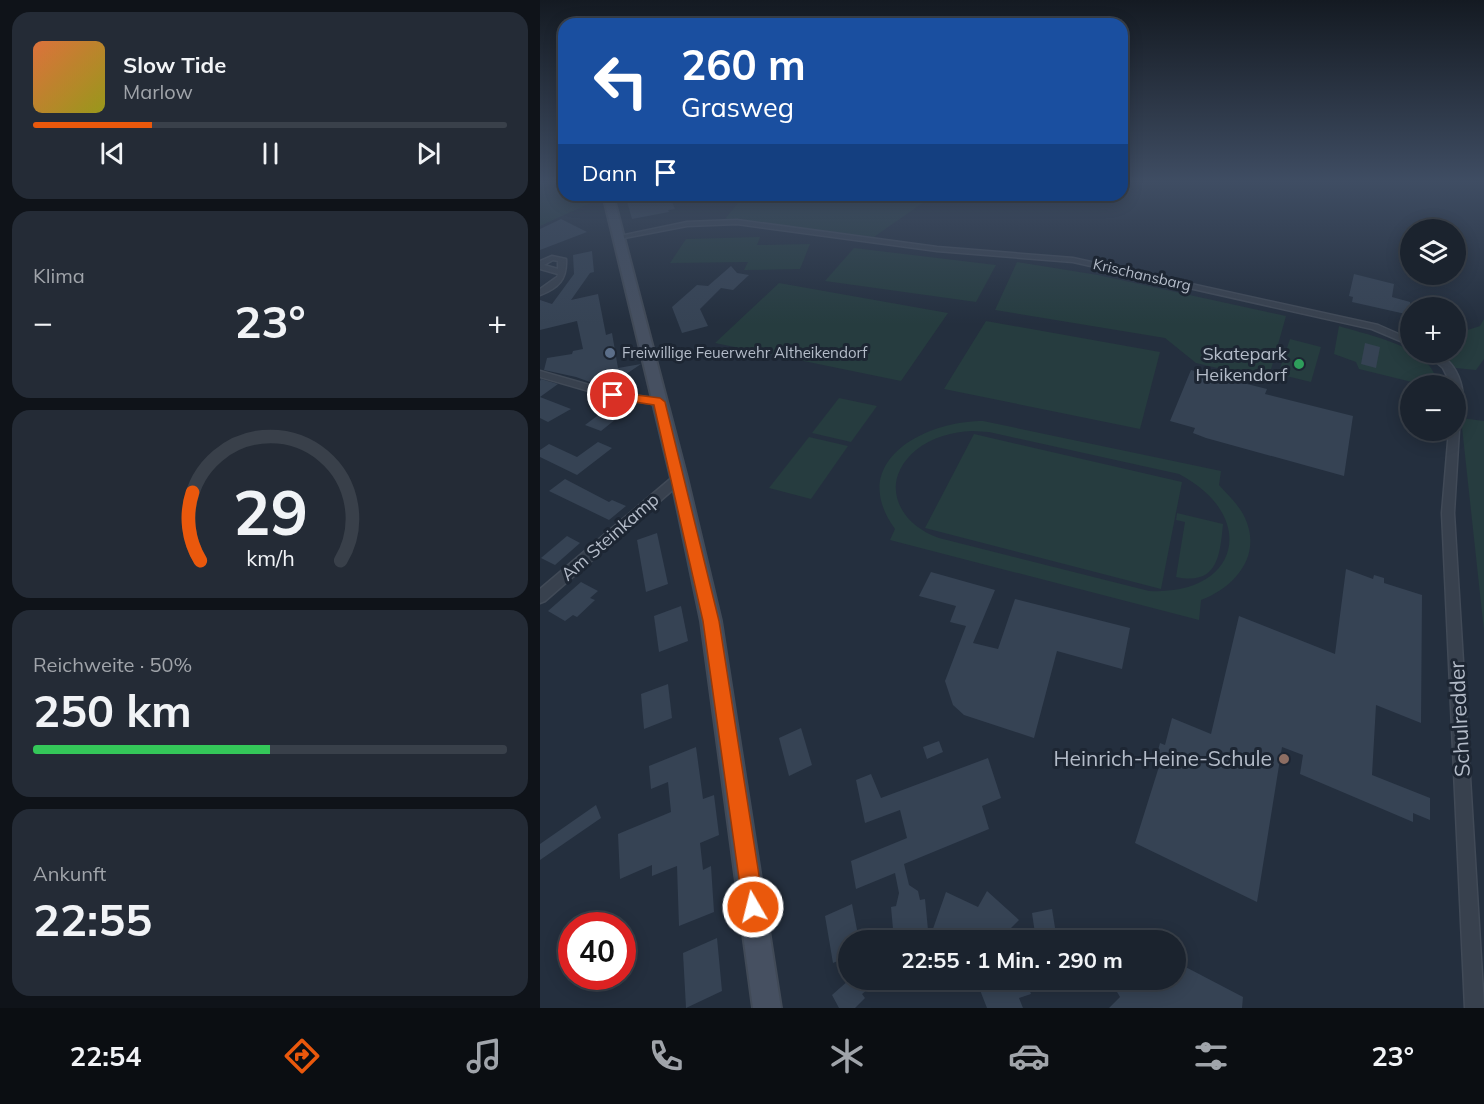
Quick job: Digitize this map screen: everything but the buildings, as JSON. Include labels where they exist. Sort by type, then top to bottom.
[{"type":"street","points":[[617,229],[679,478],[711,621],[767,1008]]},
{"type":"street","name":"Krischansbarg","points":[[619,237],[661,229]]},
{"type":"street","name":"Krischansbarg","points":[[789,229],[937,249],[1073,260],[1375,327],[1400,338]]},
{"type":"street","points":[[540,265],[546,260],[562,259],[561,281],[540,292]]},
{"type":"street","points":[[540,265],[562,273]]},
{"type":"street","points":[[1443,363],[1453,375]]},
{"type":"street","points":[[540,374],[613,395],[660,402]]},
{"type":"street","name":"Schulredder","points":[[1453,441],[1449,490],[1451,569],[1475,1008]]},
{"type":"street","name":"Am Steinkamp","points":[[540,597],[679,478]]},
{"type":"green space","points":[[808,229],[885,229],[874,237]]},
{"type":"green space","points":[[760,237],[757,245],[810,244],[800,269],[744,270],[748,262],[670,263],[686,239]]},
{"type":"green space","points":[[854,248],[996,265],[976,302],[825,281]]},
{"type":"green space","points":[[1017,262],[1098,275],[1286,316],[1268,380],[1196,363],[1165,338],[995,310]]},
{"type":"green space","points":[[779,283],[948,313],[901,381],[715,343]]},
{"type":"green space","points":[[1484,319],[1484,359],[1476,370],[1456,368],[1448,363],[1466,363],[1466,330],[1480,326]]},
{"type":"green space","points":[[986,321],[1160,352],[1140,429],[944,389]]},
{"type":"green space","points":[[1339,326],[1400,346],[1400,363],[1426,363],[1434,375],[1400,375],[1400,379],[1359,369],[1356,362],[1334,354]]},
{"type":"green space","name":"Skatepark Heikendorf","points":[[1290,339],[1321,347],[1311,382],[1278,374]]},
{"type":"green space","points":[[839,398],[877,406],[851,442],[812,433]]},
{"type":"green space","points":[[1466,419],[1484,421],[1484,631],[1463,441],[1466,441]]},
{"type":"green space","points":[[983,421],[1221,471],[1219,485],[1241,510],[1249,528],[1248,555],[1243,566],[1226,586],[1201,600],[1199,620],[890,540],[895,529],[882,505],[880,484],[886,465],[898,450],[916,438],[937,428]],"holes":[[[972,431],[989,432],[1179,474],[1204,491],[1221,511],[1229,531],[1228,550],[1220,567],[1203,581],[1180,589],[1149,591],[939,538],[925,532],[913,523],[898,501],[896,488],[898,475],[904,462],[922,445],[950,434]]]},
{"type":"green space","points":[[974,434],[1182,482],[1161,589],[925,528]]},
{"type":"green space","points":[[809,437],[848,446],[811,499],[769,488]]},
{"type":"green space","points":[[1177,513],[1223,524],[1218,557],[1209,572],[1201,577],[1190,579],[1176,577],[1185,522],[1176,520]]},
{"type":"place","name":"Freiwillige Feuerwehr Altheikendorf","points":[[610,353]]},
{"type":"place","name":"Skatepark Heikendorf","points":[[1299,364]]},
{"type":"place","name":"Heinrich-Heine-Schule","points":[[1284,759]]},
{"type":"route","points":[[613,395],[660,402],[711,621],[753,907]]}]
